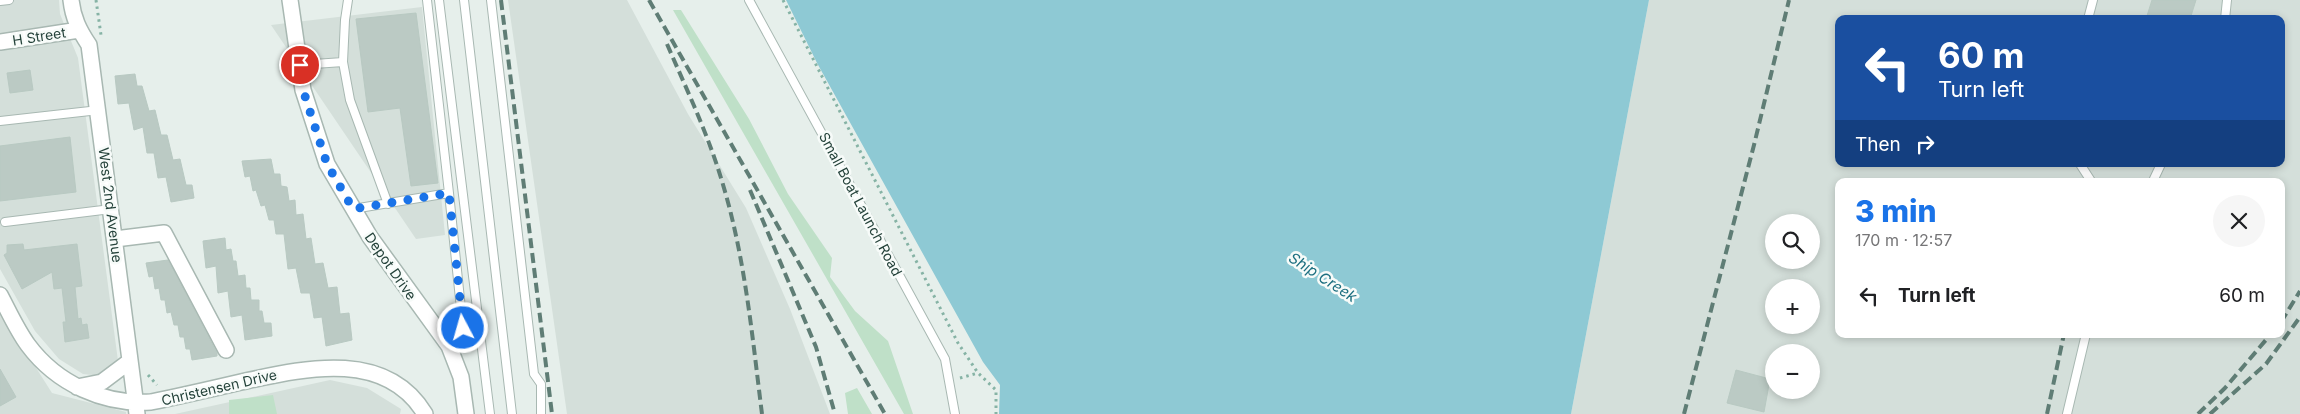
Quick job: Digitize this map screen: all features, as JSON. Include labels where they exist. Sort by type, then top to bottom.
[{"type":"street","name":"West 2nd Avenue","points":[[70,0],[72,14],[79,30],[89,45],[99,110],[136,409]]},
{"type":"street","name":"Depot Drive","points":[[290,0],[303,90],[327,164],[370,237],[448,346],[461,377],[466,414]]},
{"type":"street","name":"H Street","points":[[0,42],[79,30]]},
{"type":"street","points":[[115,239],[164,233],[226,350]]},
{"type":"street","name":"Christensen Drive","points":[[0,295],[32,350],[57,375],[101,398],[136,409],[151,402],[297,370],[335,366],[370,372],[396,384],[418,403],[425,414]]},
{"type":"street","points":[[77,387],[102,382],[130,361]]},
{"type":"lane","points":[[0,1],[9,0]]},
{"type":"lane","points":[[348,0],[344,20],[343,62],[350,100],[388,204]]},
{"type":"lane","points":[[426,0],[463,328]]},
{"type":"lane","points":[[439,0],[490,414]]},
{"type":"lane","points":[[464,0],[512,414]]},
{"type":"lane","points":[[491,0],[534,374],[541,384],[541,414]]},
{"type":"lane","name":"Small Boat Launch Road","points":[[749,0],[945,359],[955,414]]},
{"type":"lane","points":[[2089,15],[2093,0]]},
{"type":"lane","points":[[2225,15],[2227,0]]},
{"type":"lane","points":[[300,65],[343,62]]},
{"type":"lane","points":[[0,121],[99,110]]},
{"type":"lane","points":[[2082,167],[2089,178]]},
{"type":"lane","points":[[353,209],[449,193]]},
{"type":"lane","points":[[5,222],[111,209]]},
{"type":"lane","points":[[2067,414],[2085,338]]},
{"type":"path","points":[[96,0],[100,31]]},
{"type":"path","points":[[783,0],[958,344],[978,373],[996,390],[996,414]]},
{"type":"path","points":[[949,382],[978,373]]},
{"type":"shaded area","points":[[0,0],[59,0],[60,14],[78,58],[118,361],[101,376],[83,374],[59,359],[35,331],[0,269]]},
{"type":"shaded area","points":[[508,0],[627,0],[688,114],[746,208],[790,309],[830,414],[567,414]]},
{"type":"shaded area","points":[[1649,0],[2300,0],[2300,414],[1571,414]]},
{"type":"shaded area","points":[[422,7],[445,235],[416,239],[271,25]]},
{"type":"shaded area","points":[[0,311],[52,393],[126,412],[126,414],[0,414]]},
{"type":"shaded area","points":[[330,380],[367,388],[401,409],[400,414],[175,414]]},
{"type":"green space","points":[[673,10],[681,10],[749,119],[788,194],[832,258],[830,277],[855,311],[888,341],[913,414],[904,414]]},
{"type":"green space","points":[[857,388],[872,414],[848,414],[845,393]]},
{"type":"green space","points":[[273,395],[277,414],[229,414],[229,400]]},
{"type":"water","name":"Ship Creek","points":[[786,0],[1649,0],[1571,414],[999,414],[1000,385],[983,362],[817,63]]},
{"type":"building","points":[[2152,0],[2196,0],[2191,15],[2147,15]]},
{"type":"building","points":[[416,13],[438,183],[411,186],[400,108],[368,112],[356,19]]},
{"type":"building","points":[[30,70],[33,90],[10,93],[7,73]]},
{"type":"building","points":[[135,74],[137,86],[142,86],[149,111],[155,110],[161,135],[167,135],[173,160],[180,159],[186,185],[192,185],[194,198],[171,202],[166,177],[158,178],[154,153],[147,153],[143,127],[134,130],[129,103],[118,104],[115,76]]},
{"type":"building","points":[[70,137],[76,192],[0,201],[0,146]]},
{"type":"building","points":[[271,159],[274,174],[280,174],[281,186],[287,187],[289,201],[295,200],[296,215],[303,214],[306,239],[311,238],[315,264],[323,263],[328,288],[337,287],[340,314],[349,313],[352,340],[326,346],[322,317],[314,318],[310,293],[301,293],[296,268],[288,269],[284,234],[276,234],[274,220],[269,220],[265,205],[261,206],[256,190],[253,191],[250,176],[245,177],[242,161]]},
{"type":"building","points":[[225,238],[226,250],[231,249],[233,261],[236,261],[238,276],[245,275],[246,288],[250,288],[251,300],[259,300],[259,311],[262,311],[264,323],[271,323],[272,336],[245,340],[242,315],[231,317],[228,291],[218,293],[216,266],[206,268],[203,241]]},
{"type":"building","points":[[23,244],[24,250],[77,244],[82,286],[75,287],[78,319],[81,318],[82,325],[87,324],[89,338],[65,342],[63,322],[66,322],[62,288],[54,289],[52,272],[22,289],[4,255],[7,253],[7,245]]},
{"type":"building","points":[[168,260],[217,356],[192,360],[190,349],[186,349],[184,337],[180,337],[178,325],[174,325],[171,312],[167,313],[165,300],[161,300],[159,288],[155,289],[153,276],[149,277],[146,263]]},
{"type":"building","points":[[0,369],[16,397],[0,406]]},
{"type":"building","points":[[1736,370],[1765,378],[1766,399],[1764,412],[1727,403]]},
{"type":"railway","points":[[501,0],[552,414]]},
{"type":"railway","points":[[649,0],[885,414]]},
{"type":"railway","points":[[1684,414],[1754,145],[1789,0]]},
{"type":"railway","points":[[667,44],[709,144],[729,207],[747,295],[762,414]]},
{"type":"railway","points":[[750,190],[816,347],[835,414]]},
{"type":"railway","points":[[2285,315],[2300,291]]},
{"type":"railway","points":[[2285,338],[2300,317]]},
{"type":"railway","points":[[2047,414],[2063,338]]},
{"type":"railway","points":[[2198,414],[2225,388],[2268,338]]},
{"type":"railway","points":[[2210,414],[2266,364],[2285,338]]},
{"type":"route","points":[[300,65],[303,90],[327,164],[353,209],[449,193],[463,328]]}]
